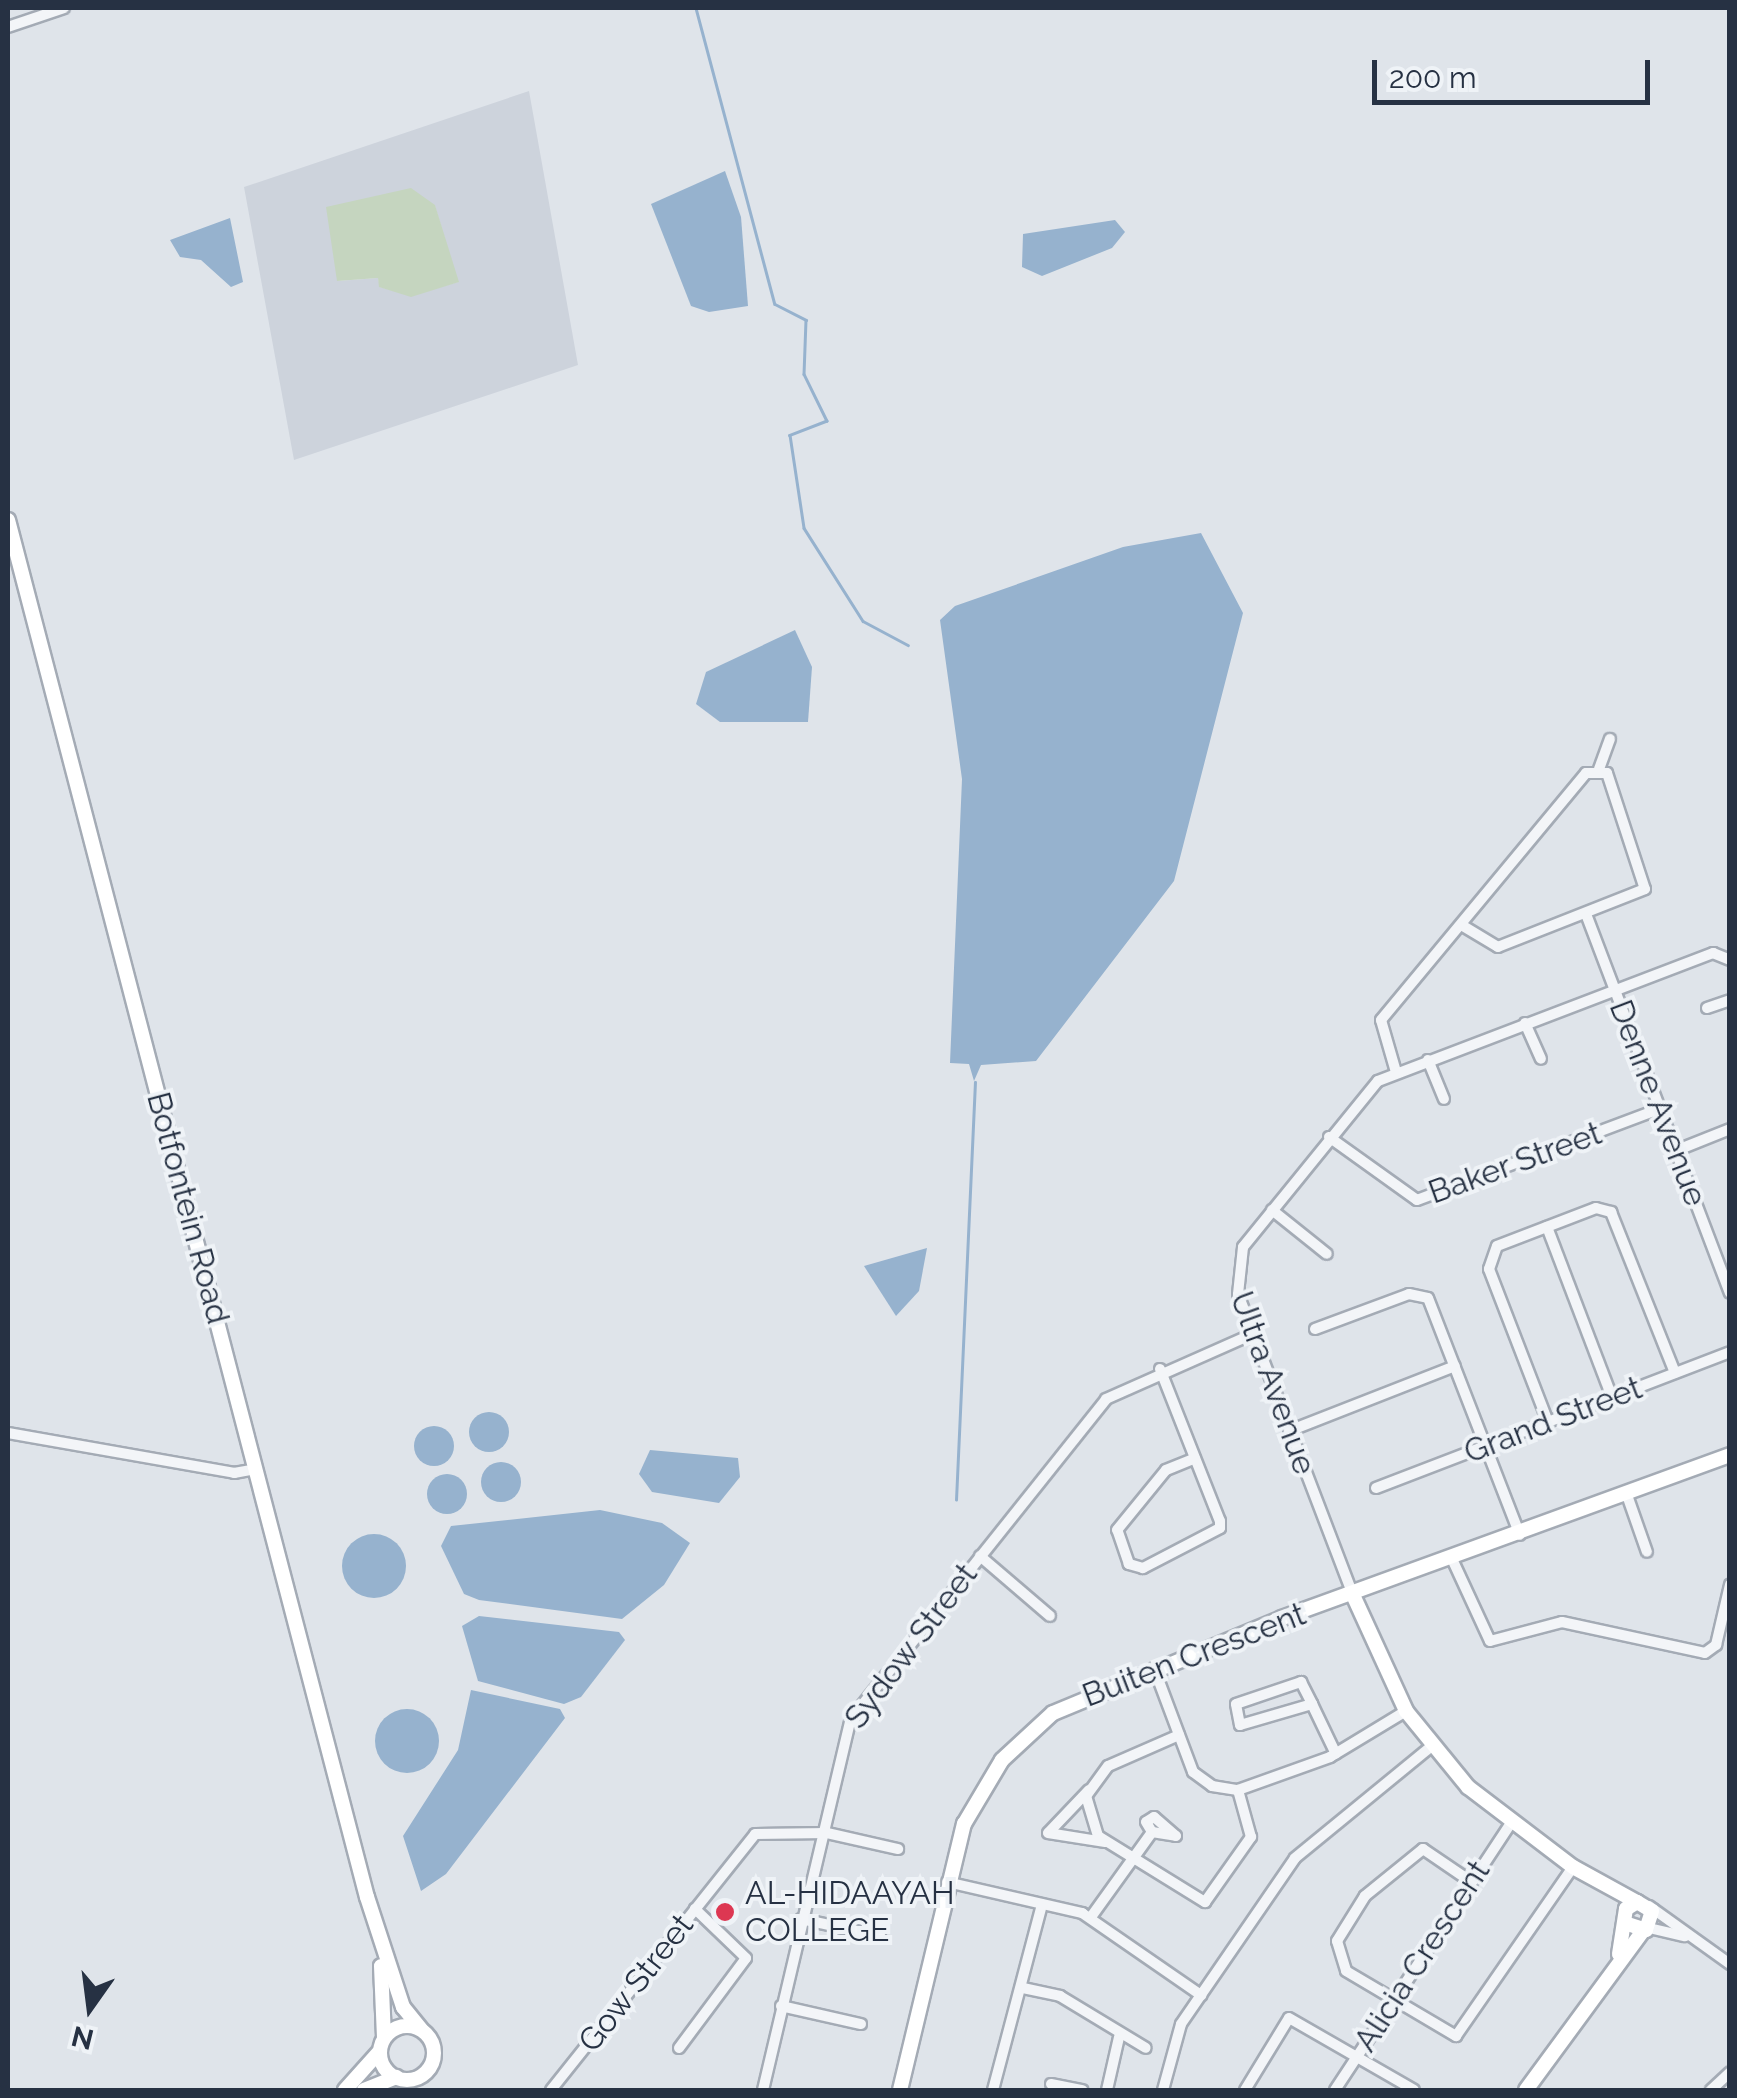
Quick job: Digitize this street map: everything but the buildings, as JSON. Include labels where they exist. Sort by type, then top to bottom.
[{"type":"street","points":[[8,27],[64,8]]},
{"type":"street","name":"Botfontein Road","points":[[8,520],[367,1897],[388,1999],[382,2045]]},
{"type":"street","points":[[1599,769],[1610,739]]},
{"type":"street","points":[[1464,926],[1495,948],[1586,914],[1648,883],[1612,780],[1599,769]]},
{"type":"street","points":[[1396,1072],[1382,1020],[1464,926],[1586,773],[1599,769]]},
{"type":"street","name":"Denne Avenue","points":[[1586,914],[1730,1293]]},
{"type":"street","name":"Ultra Avenue","points":[[1643,1904],[1596,1882],[1511,1822],[1432,1746],[1406,1710],[1353,1596],[1289,1431],[1253,1334],[1236,1269],[1272,1210],[1369,1088],[1396,1072],[1730,948]]},
{"type":"street","points":[[1714,953],[1730,960]]},
{"type":"street","points":[[1708,1008],[1730,1000]]},
{"type":"street","points":[[1525,1022],[1540,1059]]},
{"type":"street","points":[[1428,1060],[1444,1099]]},
{"type":"street","name":"Baker Street","points":[[1329,1138],[1417,1200],[1659,1109]]},
{"type":"street","points":[[1675,1151],[1729,1132]]},
{"type":"street","points":[[1548,1422],[1488,1260],[1498,1246],[1596,1208],[1614,1214],[1675,1373]]},
{"type":"street","points":[[1272,1210],[1326,1254]]},
{"type":"street","points":[[1547,1227],[1612,1397]]},
{"type":"street","points":[[1314,1330],[1421,1293],[1455,1366],[1520,1536]]},
{"type":"street","name":"Sydow Street","points":[[763,2090],[847,1726],[1106,1399],[1160,1369],[1253,1334]]},
{"type":"street","name":"Grand Street","points":[[1376,1488],[1730,1352]]},
{"type":"street","points":[[1289,1431],[1455,1366]]},
{"type":"street","points":[[1160,1369],[1194,1458],[1218,1536],[1143,1568],[1128,1564],[1117,1530],[1166,1470],[1194,1458]]},
{"type":"street","points":[[8,1432],[234,1473],[256,1469]]},
{"type":"street","name":"Buiten Crescent","points":[[905,2089],[947,1882],[977,1796],[1027,1734],[1074,1700],[1154,1667],[1453,1561],[1730,1456]]},
{"type":"street","points":[[1627,1494],[1648,1552]]},
{"type":"street","points":[[980,1556],[1050,1616]]},
{"type":"street","points":[[1453,1561],[1482,1636],[1493,1642],[1562,1622],[1705,1653],[1716,1645],[1730,1584]]},
{"type":"street","points":[[1154,1667],[1198,1779],[1238,1790],[1336,1754],[1406,1710]]},
{"type":"street","points":[[1312,1704],[1244,1726],[1234,1708],[1301,1682],[1312,1704],[1336,1754]]},
{"type":"street","points":[[1106,1842],[1048,1831],[1113,1761],[1179,1734]]},
{"type":"street","points":[[1163,2090],[1178,2031],[1302,1850],[1432,1746]]},
{"type":"street","points":[[1089,1790],[1094,1828],[1106,1842],[1191,1902],[1208,1901],[1251,1837],[1238,1790]]},
{"type":"street","name":"Alicia Crescent","points":[[1335,2090],[1390,1998],[1511,1822]]},
{"type":"street","points":[[1091,1918],[1152,1832]]},
{"type":"street","name":"Gow Street","points":[[551,2090],[756,1834],[819,1836]]},
{"type":"street","points":[[819,1836],[898,1849]]},
{"type":"street","points":[[1470,1881],[1422,1848],[1356,1906],[1338,1937],[1345,1970],[1390,1998],[1465,2033],[1573,1867]]},
{"type":"street","points":[[947,1882],[1091,1918],[1201,1995]]},
{"type":"street","name":"Ultra Avenue","points":[[1596,1882],[1625,1922]]},
{"type":"street","name":"Botfontein Road","points":[[367,1897],[403,2007],[421,2030]]},
{"type":"street","points":[[993,2090],[1023,1988],[1042,1904]]},
{"type":"street","points":[[1611,1970],[1625,1922],[1643,1904]]},
{"type":"street","points":[[1526,2090],[1611,1970],[1646,1930],[1643,1904]]},
{"type":"street","points":[[1643,1904],[1730,1964]]},
{"type":"street","points":[[680,2048],[746,1958],[695,1909]]},
{"type":"street","points":[[801,1919],[880,1936]]},
{"type":"street","points":[[1625,1922],[1695,1940]]},
{"type":"street","points":[[1023,1988],[1060,1996],[1119,2037],[1146,2048]]},
{"type":"street","points":[[782,2006],[860,2024]]},
{"type":"street","points":[[1245,2090],[1285,2019],[1414,2090]]},
{"type":"street","points":[[345,2090],[397,2028],[421,2030],[434,2047],[426,2090]]},
{"type":"street","points":[[1107,2090],[1119,2037]]},
{"type":"street","points":[[382,2045],[401,2082]]},
{"type":"street","points":[[364,2090],[401,2082],[430,2068]]},
{"type":"street","points":[[1711,2090],[1730,2072]]},
{"type":"street","points":[[1051,2084],[1082,2090]]},
{"type":"shaded area","points":[[529,91],[578,365],[294,460],[244,187]],"holes":[[[411,189],[435,206],[458,282],[411,296],[380,287],[378,278],[338,281]]]},
{"type":"green space","points":[[411,188],[435,205],[459,282],[411,297],[379,287],[378,278],[337,281],[326,207]]},
{"type":"water","points":[[725,171],[741,217],[748,306],[709,312],[691,306],[651,204]]},
{"type":"water","points":[[230,218],[243,282],[231,287],[201,260],[180,257],[170,240]]},
{"type":"water","points":[[1115,220],[1125,232],[1112,248],[1042,276],[1022,267],[1023,234]]},
{"type":"water","points":[[1201,533],[1243,613],[1174,881],[1036,1061],[981,1065],[974,1081],[969,1064],[950,1063],[962,779],[940,620],[955,606],[1123,547]]},
{"type":"water","points":[[795,630],[812,667],[808,722],[720,722],[696,704],[706,672]]},
{"type":"water","points":[[927,1248],[919,1291],[896,1316],[864,1266]]},
{"type":"water","points":[[489,1412],[503,1418],[509,1432],[503,1446],[489,1452],[475,1446],[469,1432],[475,1418]]},
{"type":"water","points":[[434,1426],[448,1432],[454,1446],[448,1460],[434,1466],[420,1460],[414,1446],[420,1432]]},
{"type":"water","points":[[650,1450],[738,1458],[740,1477],[719,1503],[652,1492],[639,1474]]},
{"type":"water","points":[[501,1462],[515,1468],[521,1482],[515,1496],[501,1502],[487,1496],[481,1482],[487,1468]]},
{"type":"water","points":[[447,1474],[461,1480],[467,1494],[461,1508],[447,1514],[433,1508],[427,1494],[433,1480]]},
{"type":"water","points":[[600,1510],[662,1523],[690,1543],[664,1585],[622,1619],[479,1600],[464,1594],[441,1546],[451,1526]]},
{"type":"water","points":[[374,1534],[397,1543],[406,1566],[397,1589],[374,1598],[351,1589],[342,1566],[351,1543]]},
{"type":"water","points":[[479,1616],[619,1632],[625,1640],[581,1697],[564,1704],[478,1681],[462,1626]]},
{"type":"water","points":[[471,1690],[560,1709],[565,1718],[446,1874],[421,1891],[403,1836],[458,1750]]},
{"type":"water","points":[[407,1709],[430,1718],[439,1741],[430,1764],[407,1773],[384,1764],[375,1741],[384,1718]]},
{"type":"waterway","points":[[696,8],[775,304],[806,320],[804,374],[827,421],[790,435],[804,528],[863,621],[908,645]]},
{"type":"waterway","points":[[956,1500],[975,1082]]},
{"type":"place","name":"AL-HIDAAYAH COLLEGE","points":[[725,1912]]}]
